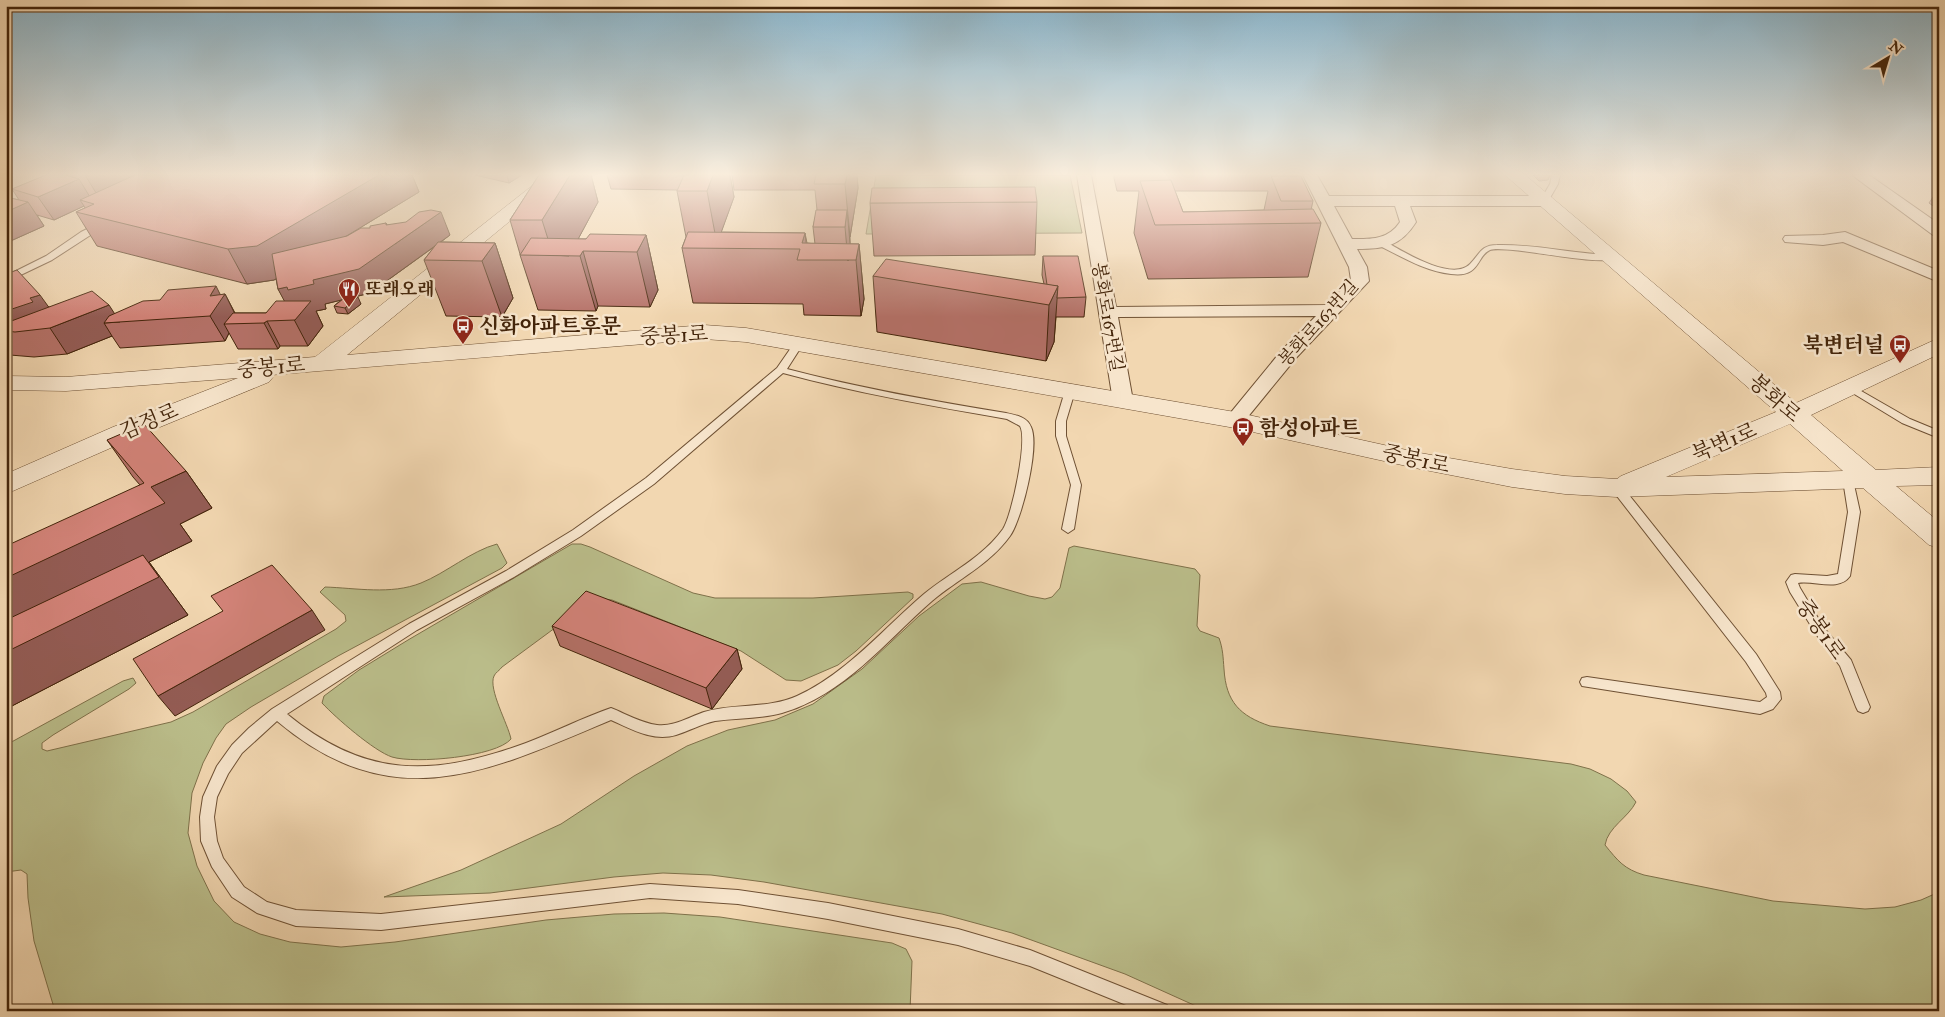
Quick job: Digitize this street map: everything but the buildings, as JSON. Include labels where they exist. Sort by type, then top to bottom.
[{"type":"street","points":[[322,363],[498,222]]},
{"type":"street","name":"봉화로167번길","points":[[1092,222],[1123,401]]},
{"type":"street","name":"봉화로163번길","points":[[1236,420],[1289,354],[1360,280],[1358,268],[1334,222]]},
{"type":"street","points":[[1346,244],[1383,244],[1399,235],[1408,222]]},
{"type":"street","name":"봉화로","points":[[1569,222],[1793,414],[1858,480],[1939,538]]},
{"type":"street","points":[[1926,222],[1939,232]]},
{"type":"street","points":[[1791,239],[1823,240],[1845,237],[1939,277]]},
{"type":"street","points":[[1107,312],[1333,310]]},
{"type":"street","name":"중봉1로","points":[[6,383],[66,384],[695,332],[746,335],[1236,420],[1420,461],[1565,485],[1617,488],[1939,476]]},
{"type":"street","name":"북변1로","points":[[1617,488],[1793,414],[1939,345]]},
{"type":"street","name":"감정로","points":[[6,485],[170,412],[295,364]]},
{"type":"street","points":[[1710,448],[1713,461],[1718,468],[1742,484]]},
{"type":"lane","points":[[6,279],[49,258],[84,234],[107,222]]},
{"type":"lane","points":[[1383,244],[1421,263],[1458,273],[1472,267],[1484,249],[1490,247],[1511,247],[1583,257],[1611,258]]},
{"type":"lane","points":[[798,344],[781,370],[650,481],[612,509],[510,574],[413,627],[277,713],[248,738],[222,770],[210,797],[207,817],[209,841],[222,870],[238,892],[263,908],[296,918],[381,922],[650,891],[738,898],[828,912],[958,937],[1030,958],[1161,1011]]},
{"type":"lane","points":[[277,713],[298,731],[330,751],[360,764],[382,770],[405,773],[428,772],[465,766],[510,754],[611,714],[657,731],[671,731],[708,717],[749,714],[783,707],[805,699],[823,688],[863,656],[940,588],[975,565],[1002,539],[1011,525],[1016,509],[1028,441],[1027,429],[1020,420],[1006,416],[917,401],[826,382],[781,370]]},
{"type":"lane","points":[[1849,387],[1906,420],[1939,435]]},
{"type":"lane","points":[[1068,529],[1076,485],[1061,436],[1061,421],[1070,391]]},
{"type":"lane","name":"중봉1로","points":[[1858,480],[1844,576],[1835,580],[1802,577],[1795,578],[1792,582],[1794,589],[1820,631],[1846,664],[1863,707]]},
{"type":"lane","points":[[1587,682],[1760,708],[1768,705],[1774,699],[1773,692],[1751,658],[1617,488]]},
{"type":"green space","points":[[868,222],[1080,222],[1082,233],[866,234]]},
{"type":"green space","points":[[497,544],[507,563],[502,568],[338,656],[251,707],[226,724],[216,738],[203,763],[192,793],[188,833],[197,866],[214,901],[234,922],[260,934],[290,942],[341,947],[395,942],[546,920],[614,914],[664,913],[720,917],[892,943],[906,949],[912,961],[910,1011],[55,1011],[34,941],[27,874],[21,870],[6,872],[6,745],[123,681],[133,678],[136,683],[129,689],[53,735],[42,743],[42,749],[47,751],[171,722],[193,712],[336,629],[346,621],[345,615],[320,592],[325,587],[386,590],[410,587],[430,579],[487,547]]},
{"type":"green space","points":[[572,544],[590,547],[693,593],[715,598],[813,598],[908,592],[913,594],[913,598],[856,651],[838,665],[801,681],[786,680],[741,651],[612,600],[603,599],[582,608],[495,674],[493,682],[496,698],[511,739],[503,745],[473,754],[418,760],[392,757],[375,748],[322,703],[324,696],[359,670]]},
{"type":"green space","points":[[1074,546],[1195,569],[1200,575],[1197,626],[1200,631],[1219,638],[1223,653],[1225,681],[1232,699],[1236,706],[1250,718],[1259,722],[1270,726],[1571,764],[1590,769],[1611,779],[1627,791],[1636,802],[1610,833],[1605,845],[1622,864],[1644,875],[1773,901],[1865,909],[1895,907],[1921,900],[1939,892],[1939,1011],[1207,1011],[1125,974],[1012,933],[942,914],[764,882],[711,875],[663,873],[614,877],[490,893],[384,897],[461,870],[561,824],[634,776],[687,746],[728,730],[775,720],[813,704],[862,669],[919,616],[962,584],[981,582],[1029,596],[1045,599],[1052,597],[1060,588],[1069,548]]},
{"type":"place","name":"또래오래","points":[[349,308]]},
{"type":"place","name":"신화아파트후문","points":[[463,345]]},
{"type":"place","name":"북변터널","points":[[1900,364]]},
{"type":"place","name":"함성아파트","points":[[1243,447]]}]
